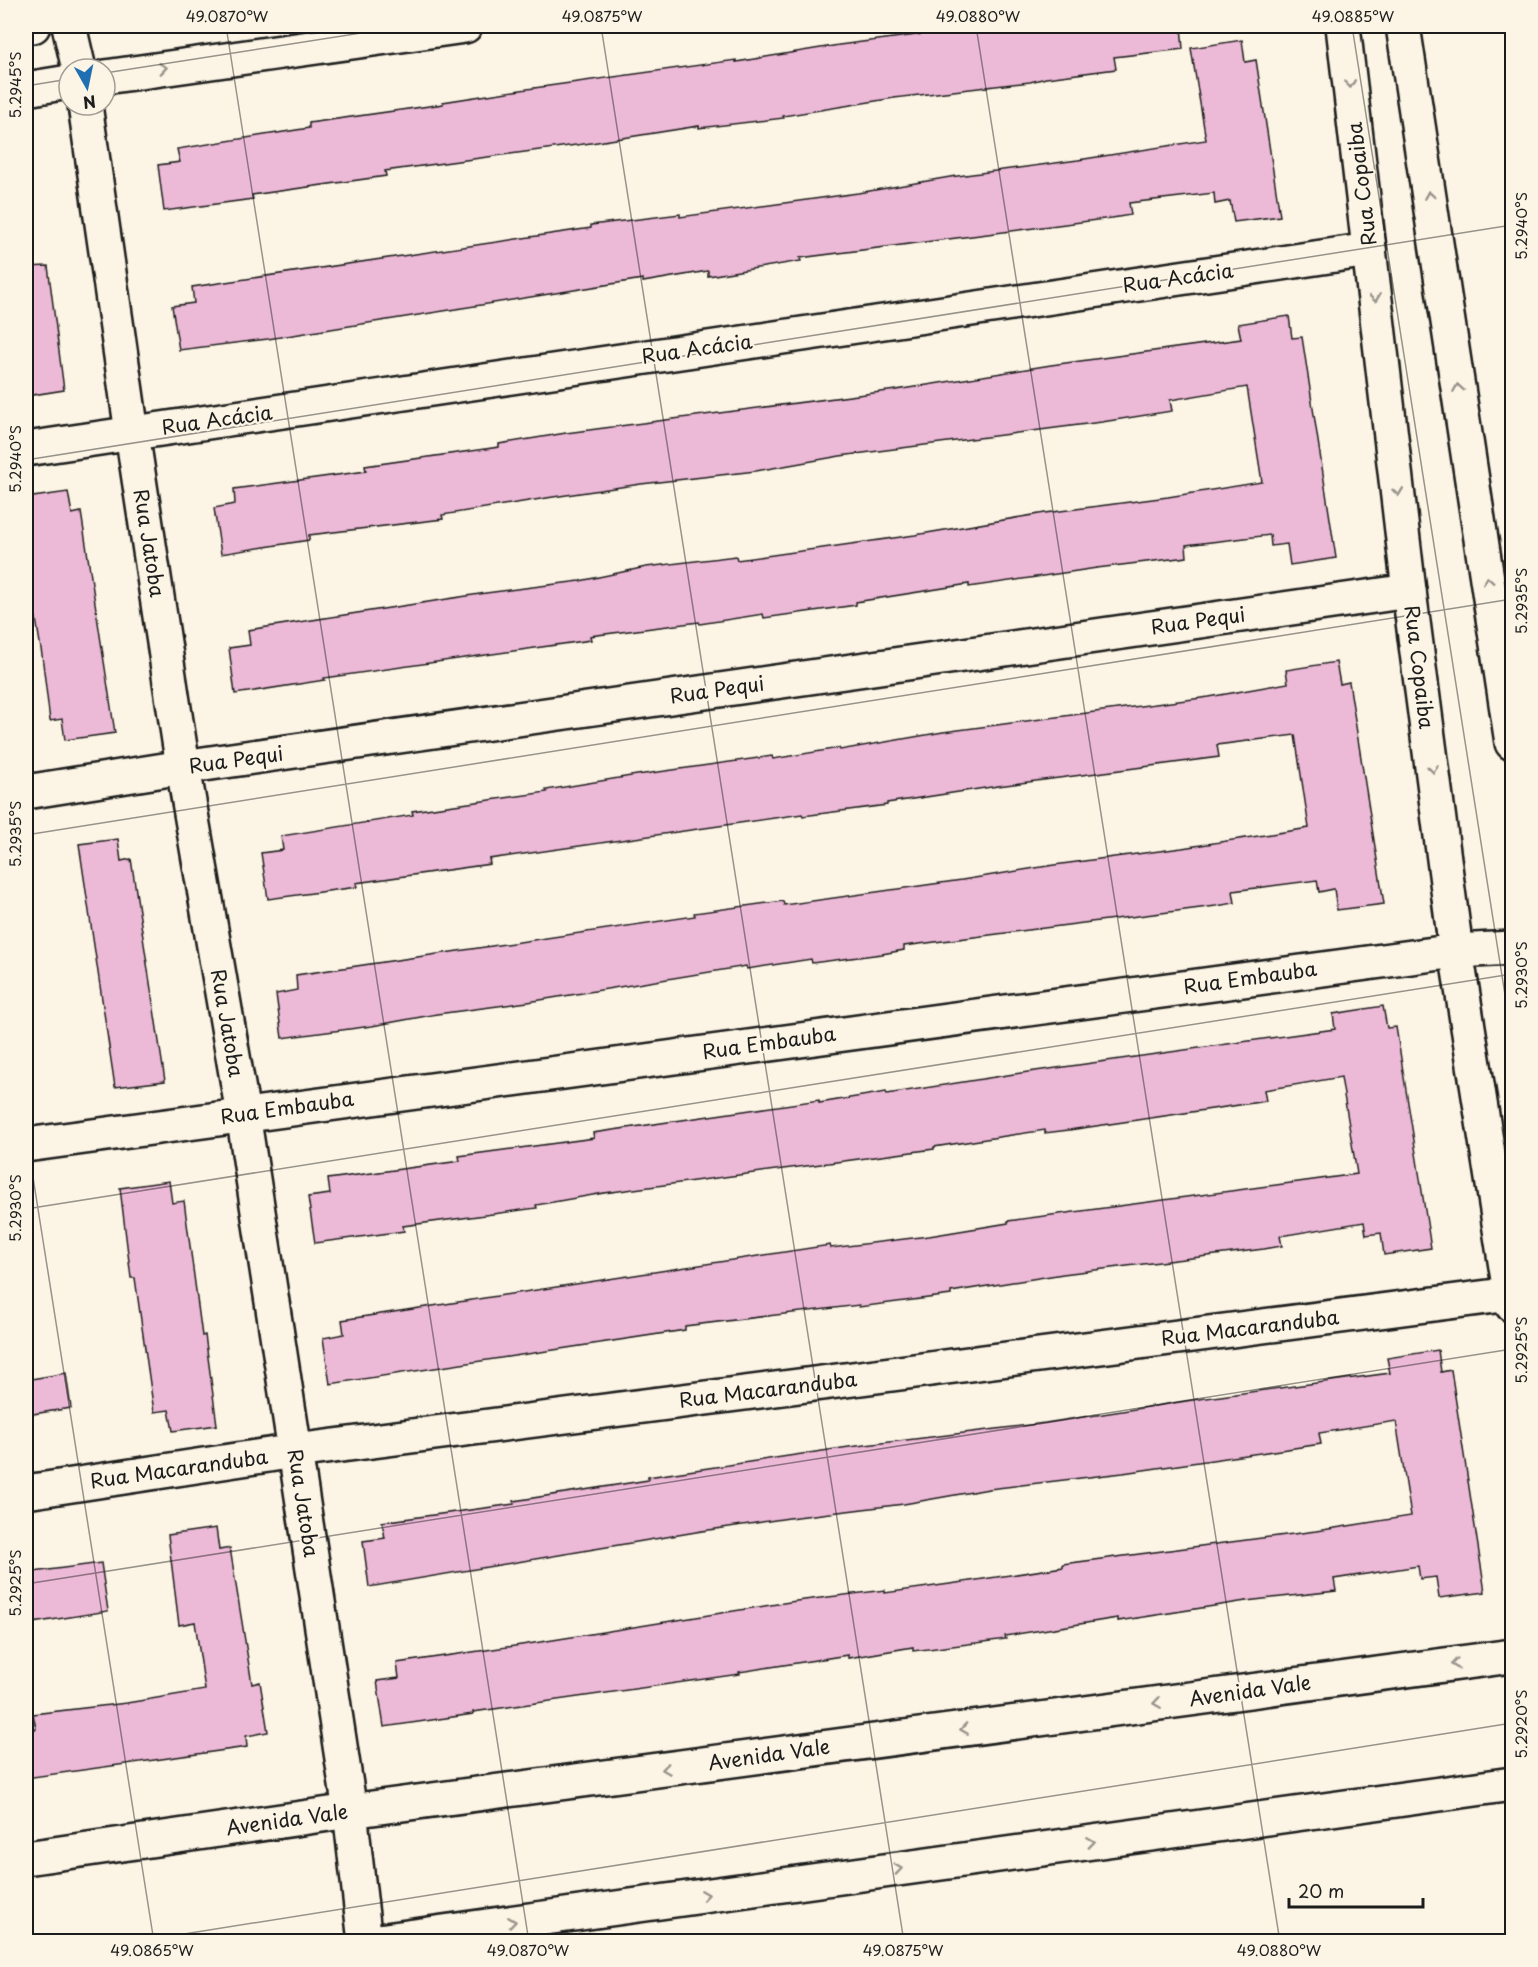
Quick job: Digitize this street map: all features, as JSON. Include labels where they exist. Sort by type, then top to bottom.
[{"type":"street","points":[[26,27],[33,26]]},
{"type":"street","points":[[69,26],[76,57]]},
{"type":"street","points":[[117,74],[465,26]]},
{"type":"street","name":"Rua Copaiba","points":[[1343,26],[1409,591],[1456,951],[1512,1300]]},
{"type":"street","points":[[1403,26],[1512,743]]},
{"type":"street","points":[[26,89],[57,84]]},
{"type":"street","name":"Rua Jatoba","points":[[87,117],[183,767],[243,1114],[350,1811],[365,1941]]},
{"type":"street","name":"Rua Acácia","points":[[26,449],[1370,250]]},
{"type":"street","name":"Rua Pequi","points":[[26,792],[183,767],[1409,591]]},
{"type":"street","name":"Rua Embauba","points":[[26,1144],[1456,951],[1512,948]]},
{"type":"street","name":"Rua Macaranduba","points":[[26,1492],[295,1451],[1512,1300]]},
{"type":"street","name":"Avenida Vale","points":[[26,1858],[350,1811],[1512,1656]]},
{"type":"street","points":[[371,1941],[1512,1784]]},
{"type":"building","points":[[970,26],[1181,26],[1183,49],[1114,57],[1116,69],[894,98],[783,116],[784,118],[699,128],[699,126],[385,171],[386,176],[252,195],[253,199],[164,211],[158,165],[180,162],[177,149],[309,128],[309,123],[443,104],[443,102],[736,60],[736,62],[839,45],[970,28]]},
{"type":"building","points":[[1242,40],[1245,62],[1256,60],[1280,216],[1234,222],[1230,201],[1215,204],[1214,193],[1129,203],[1131,215],[1112,218],[800,258],[801,261],[708,276],[708,271],[643,282],[643,279],[268,339],[179,350],[172,306],[194,303],[192,287],[591,228],[591,225],[680,214],[680,217],[858,193],[950,177],[1206,140],[1191,48]]},
{"type":"building","points":[[48,266],[64,390],[26,396],[26,267]]},
{"type":"building","points":[[1289,316],[1292,338],[1302,337],[1336,558],[1290,565],[1287,544],[1271,546],[1270,535],[1186,545],[1187,557],[969,587],[969,584],[856,602],[856,605],[764,618],[763,614],[700,624],[699,622],[590,636],[591,640],[324,678],[325,680],[235,694],[229,648],[250,645],[248,630],[486,593],[580,581],[646,567],[736,556],[737,560],[1262,482],[1247,387],[1170,400],[1172,411],[840,456],[756,471],[553,497],[442,515],[443,519],[309,535],[309,540],[221,554],[214,508],[235,504],[234,489],[366,471],[365,466],[499,447],[499,444],[566,433],[896,390],[1051,365],[1241,339],[1238,324]]},
{"type":"building","points":[[68,492],[72,514],[81,512],[115,733],[65,740],[62,719],[50,721],[26,559],[26,498]]},
{"type":"building","points":[[1336,662],[1340,684],[1349,682],[1384,904],[1337,910],[1334,889],[1319,892],[1317,880],[1233,891],[1235,903],[1216,906],[904,946],[904,950],[812,963],[811,959],[747,969],[746,966],[528,1002],[282,1038],[276,994],[297,990],[296,975],[695,916],[694,913],[783,901],[784,905],[1309,828],[1295,735],[1217,745],[1219,757],[998,786],[887,803],[887,805],[803,816],[802,814],[489,859],[490,864],[356,883],[357,887],[268,899],[261,853],[283,850],[281,836],[413,815],[412,811],[547,792],[546,790],[637,775],[772,756],[773,759],[839,748],[840,750],[943,732],[1209,697],[1288,683],[1286,670]]},
{"type":"building","points":[[118,839],[121,861],[131,859],[165,1081],[115,1087],[79,844]]},
{"type":"building","points":[[1383,1006],[1387,1028],[1396,1027],[1431,1248],[1384,1255],[1381,1233],[1366,1235],[1364,1222],[1280,1236],[1282,1246],[1264,1249],[1063,1274],[951,1292],[951,1295],[685,1326],[685,1330],[330,1384],[323,1338],[344,1334],[342,1320],[830,1245],[831,1248],[929,1236],[1008,1223],[1008,1221],[1357,1174],[1341,1077],[1264,1090],[1266,1101],[1069,1130],[1045,1133],[1045,1130],[934,1147],[934,1149],[604,1193],[536,1205],[537,1208],[403,1226],[404,1231],[315,1243],[308,1197],[330,1194],[328,1179],[460,1161],[459,1156],[594,1138],[593,1133],[819,1100],[819,1103],[886,1092],[887,1094],[1335,1029],[1333,1014]]},
{"type":"building","points":[[169,1181],[172,1203],[184,1201],[202,1336],[205,1335],[217,1425],[173,1431],[169,1410],[154,1412],[135,1278],[131,1278],[120,1188]]},
{"type":"building","points":[[1438,1350],[1441,1372],[1451,1370],[1485,1592],[1439,1598],[1436,1577],[1420,1579],[1418,1566],[1334,1579],[1336,1591],[1246,1601],[1118,1621],[1118,1618],[1005,1636],[1006,1639],[984,1642],[913,1651],[913,1647],[848,1658],[848,1655],[739,1672],[740,1674],[384,1727],[377,1681],[399,1678],[397,1663],[796,1601],[885,1590],[885,1593],[1063,1567],[1063,1564],[1316,1531],[1411,1516],[1396,1421],[1319,1433],[1321,1444],[702,1531],[369,1587],[363,1541],[385,1538],[382,1522],[514,1504],[514,1501],[648,1480],[648,1477],[849,1447],[1045,1423],[1390,1373],[1387,1358]]},
{"type":"building","points":[[66,1373],[71,1408],[26,1415],[26,1380]]},
{"type":"building","points":[[216,1528],[219,1550],[230,1548],[252,1684],[260,1682],[268,1732],[246,1736],[247,1747],[26,1778],[26,1731],[36,1729],[33,1714],[127,1703],[205,1690],[195,1622],[179,1625],[168,1535]]},
{"type":"building","points":[[101,1563],[108,1611],[26,1624],[26,1573]]}]
